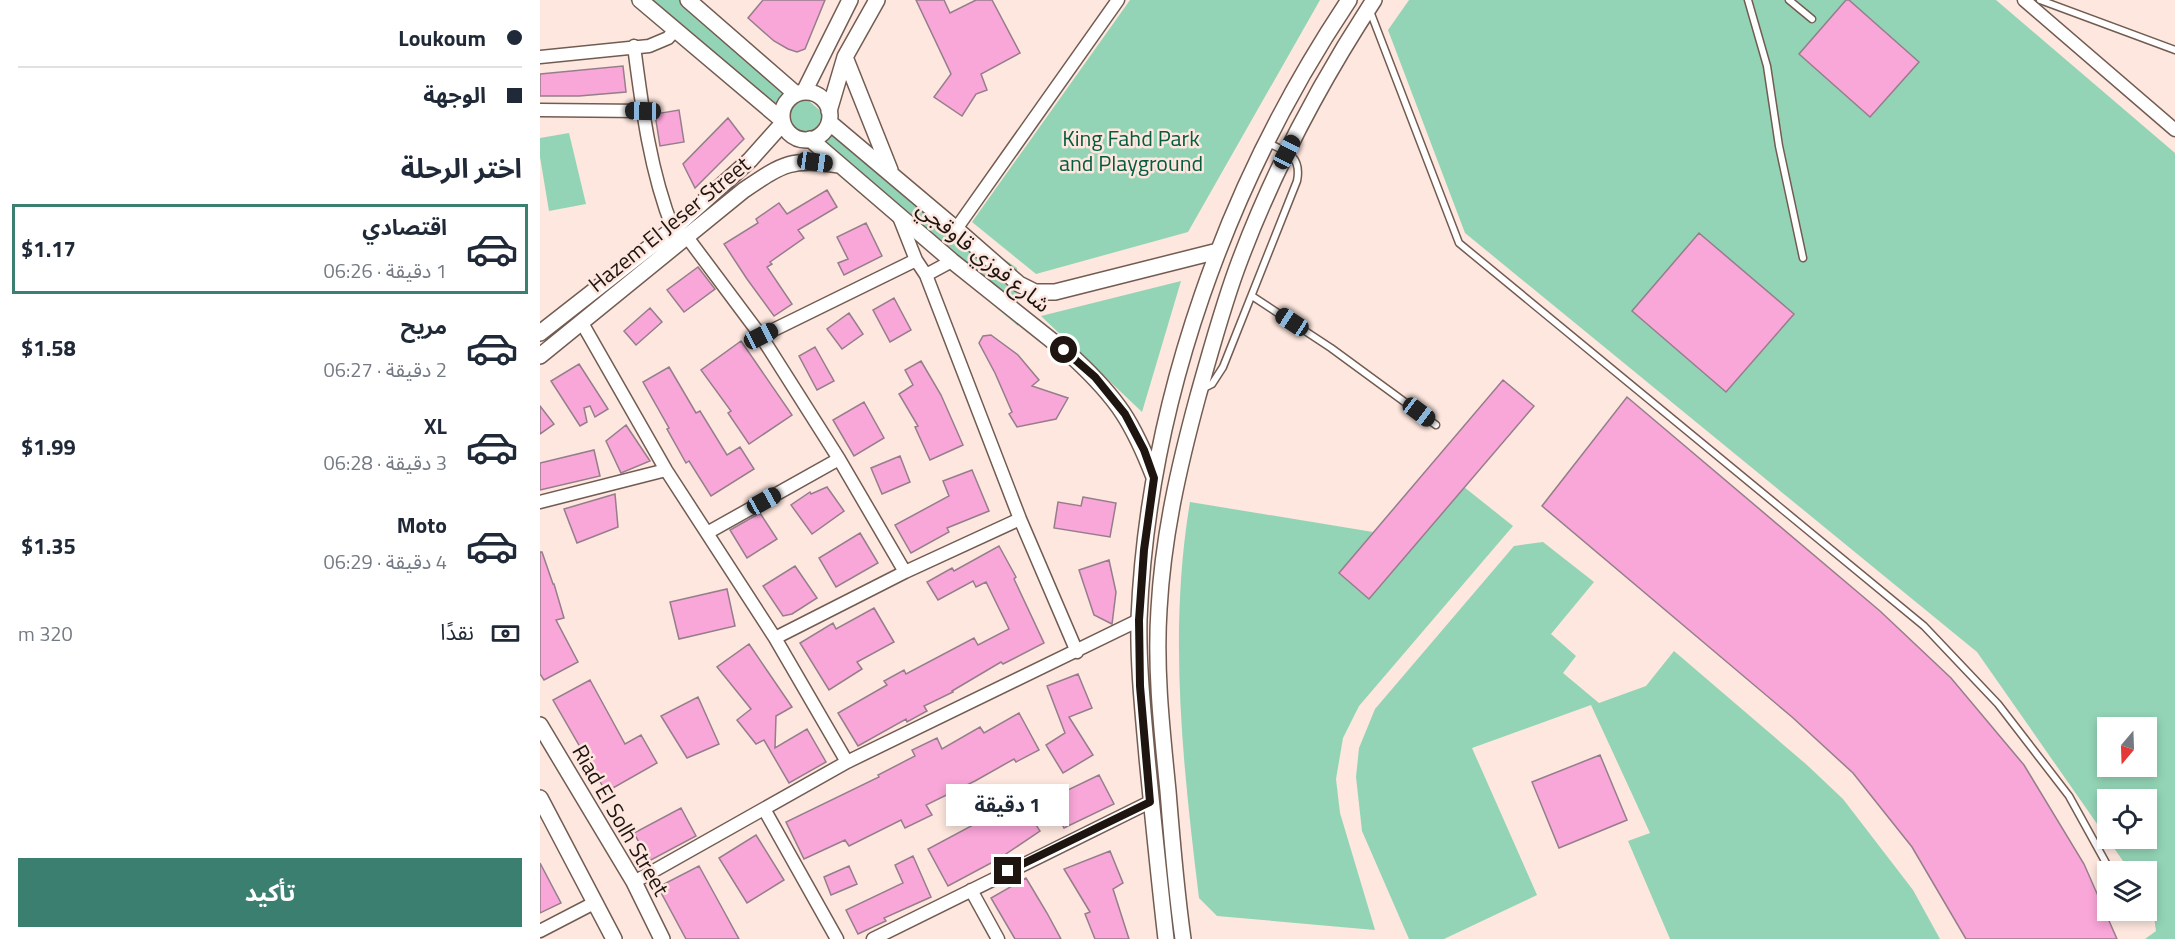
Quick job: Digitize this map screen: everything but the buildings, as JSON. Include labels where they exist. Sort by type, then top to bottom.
[{"type":"street","points":[[640,0],[782,121],[790,134],[803,140],[810,140],[825,130],[845,57],[877,0]]},
{"type":"street","points":[[688,0],[800,93],[817,95],[822,99],[829,116]]},
{"type":"street","points":[[782,121],[785,105],[800,93],[850,0]]},
{"type":"street","points":[[956,229],[1118,0]]},
{"type":"street","points":[[1166,939],[1150,802],[1140,686],[1139,620],[1144,550],[1158,454],[1179,372],[1218,251],[1267,142],[1309,62],[1349,0]]},
{"type":"street","points":[[2024,0],[2175,130]]},
{"type":"street","points":[[1183,939],[1158,681],[1158,613],[1170,507],[1199,391],[1236,270],[1272,182],[1287,152],[1337,58],[1371,4]]},
{"type":"street","points":[[540,57],[649,46],[668,38],[675,30]]},
{"type":"street","points":[[634,46],[643,111],[662,200],[673,229]]},
{"type":"street","points":[[845,57],[891,173]]},
{"type":"street","points":[[540,110],[643,111]]},
{"type":"street","name":"شارع فوزي قاوقجي","points":[[829,116],[891,173],[1026,289],[1045,293],[1055,292],[1218,251]]},
{"type":"street","name":"Hazem El Jeser Street","points":[[540,333],[673,229],[750,160],[782,121]]},
{"type":"street","name":"شارع فوزي قاوقجي","points":[[810,140],[899,218],[1075,359],[1113,396],[1134,429],[1154,478]]},
{"type":"street","name":"Hazem El Jeser Street","points":[[540,356],[744,190],[775,169],[794,162],[840,165]]},
{"type":"street","points":[[899,218],[916,260],[926,275],[1020,519],[1077,652]]},
{"type":"street","points":[[687,237],[761,336],[839,459],[906,572]]},
{"type":"street","points":[[761,336],[844,293],[916,260]]},
{"type":"street","points":[[926,275],[952,261]]},
{"type":"street","points":[[1011,309],[1017,308],[1024,301],[1026,289]]},
{"type":"street","points":[[582,323],[666,471],[775,638],[847,762]]},
{"type":"street","points":[[707,533],[839,459]]},
{"type":"street","points":[[540,502],[666,471]]},
{"type":"street","points":[[775,638],[906,572],[1020,519]]},
{"type":"street","points":[[634,882],[847,762],[1139,620]]},
{"type":"street","name":"Riad El Solh Street","points":[[540,725],[634,882],[662,939]]},
{"type":"street","points":[[540,798],[614,939]]},
{"type":"street","points":[[873,939],[1150,802]]},
{"type":"street","points":[[764,809],[837,939]]},
{"type":"street","points":[[971,890],[998,939]]},
{"type":"street","points":[[540,931],[594,903]]},
{"type":"lane","points":[[1748,0],[1767,66],[1779,146],[1803,258]]},
{"type":"lane","points":[[1790,0],[1812,19]]},
{"type":"lane","points":[[2040,0],[2175,50]]},
{"type":"lane","points":[[1371,4],[1459,243],[1924,626],[1998,704],[2062,787],[2105,861]]},
{"type":"lane","points":[[1199,391],[1212,384],[1223,367],[1297,181],[1298,165],[1294,157],[1267,142]]},
{"type":"lane","points":[[1252,296],[1331,348],[1436,425]]},
{"type":"green space","points":[[630,0],[691,0],[949,221],[1017,268],[1018,326]]},
{"type":"green space","name":"King Fahd Park and Playground","points":[[1130,0],[1320,0],[1188,232],[1036,274],[972,222]]},
{"type":"green space","points":[[1409,0],[1996,0],[2175,153],[2175,939],[2145,939],[2156,931],[2157,861],[2123,861],[2115,849],[2157,849],[2157,789],[2097,789],[2097,824],[1977,652],[1465,233],[1388,30]]},
{"type":"green space","points":[[569,133],[586,204],[549,211],[540,157],[540,138]]},
{"type":"green space","points":[[1181,281],[1142,412],[1041,316]]},
{"type":"green space","points":[[1464,487],[1513,526],[1359,706],[1343,738],[1336,779],[1340,813],[1375,930],[1217,916],[1199,898],[1183,750],[1180,700],[1180,601],[1183,551],[1190,502],[1373,532],[1339,573],[1369,599]]},
{"type":"green space","points":[[1543,542],[1594,582],[1551,634],[1576,656],[1563,673],[1599,703],[1646,686],[1674,651],[1807,765],[1843,799],[1913,890],[1940,939],[1670,939],[1628,841],[1650,833],[1591,705],[1472,748],[1537,895],[1444,939],[1409,939],[1362,831],[1356,777],[1359,748],[1375,709],[1514,546]]},
{"type":"route","points":[[1008,871],[1150,802],[1140,686],[1139,620],[1144,550],[1154,478],[1134,429],[1113,396],[1064,350]]}]
